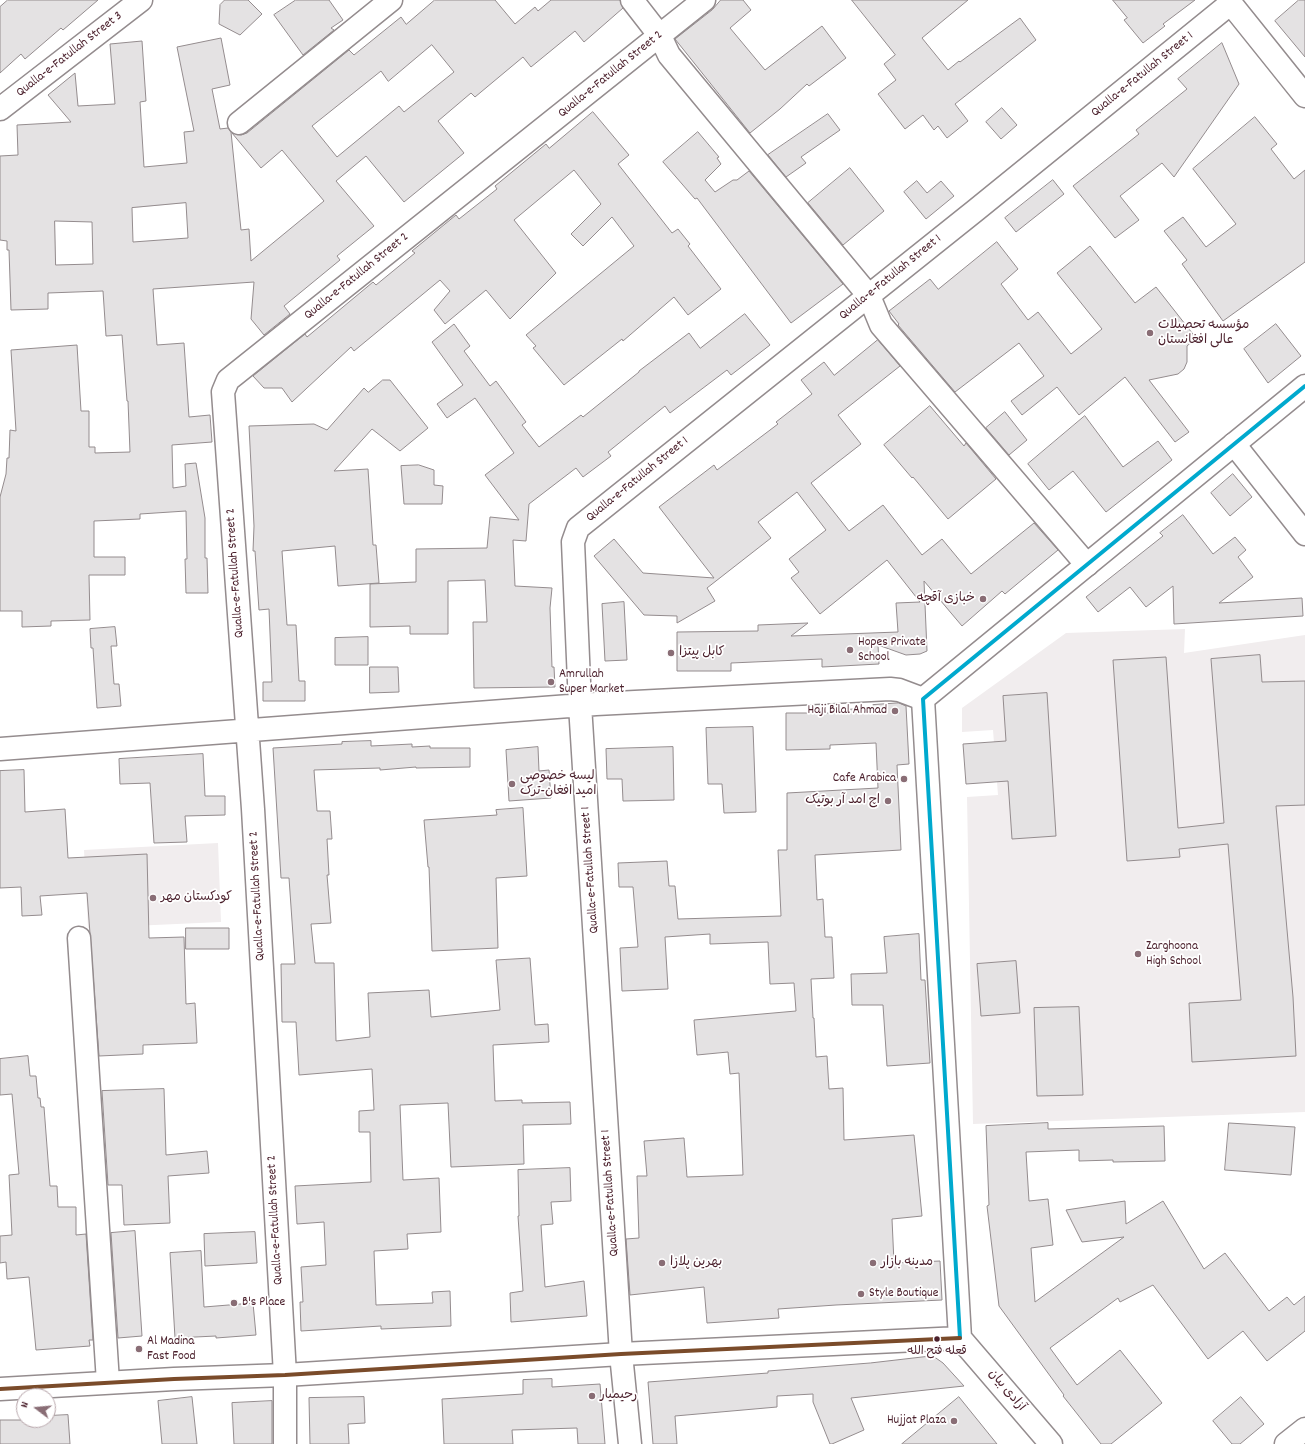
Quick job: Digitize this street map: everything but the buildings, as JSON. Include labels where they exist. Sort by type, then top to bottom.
[{"type":"street","name":"Qualla-e-Fatullah Street 3","points":[[0,109],[141,0]]},
{"type":"street","points":[[239,123],[391,0]]},
{"type":"street","points":[[632,0],[660,36],[669,55],[869,296],[881,325],[1086,565]]},
{"type":"street","name":"Qualla-e-Fatullah Street 2","points":[[285,1444],[285,1375],[254,816],[224,392],[228,380],[704,0]]},
{"type":"street","points":[[1229,2],[1305,96]]},
{"type":"street","name":"Qualla-e-Fatullah Street 1","points":[[630,1444],[621,1354],[580,705],[573,542],[578,528],[869,296],[1229,2]]},
{"type":"street","points":[[923,699],[1305,386]]},
{"type":"street","points":[[1234,444],[1305,534]]},
{"type":"street","points":[[0,749],[580,705],[890,690],[899,690],[923,699]]},
{"type":"street","points":[[0,1389],[108,1382],[285,1375],[621,1354],[960,1338],[923,699]]},
{"type":"street","points":[[79,938],[108,1382]]},
{"type":"street","name":"آزادی بیان","points":[[960,1338],[1050,1444]]},
{"type":"street","points":[[1286,1444],[1305,1428]]},
{"type":"shaded area","name":"Zarghoona High School","points":[[1185,629],[1184,653],[1305,635],[1305,1112],[973,1124],[967,797],[998,795],[993,730],[962,732],[962,708],[1066,633]]},
{"type":"shaded area","name":"کودکستان مهر","points":[[218,843],[221,922],[88,928],[84,850]]},
{"type":"transit line","points":[[960,1338],[923,699],[1305,386]]},
{"type":"transit line","points":[[0,1389],[174,1379],[285,1375],[621,1354],[960,1338]]},
{"type":"place","name":"مؤسسه تحصیلات عالی افغانستان","points":[[1150,333]]},
{"type":"place","name":"خبازی آقچه","points":[[983,599]]},
{"type":"place","name":"Hopes Private School","points":[[850,650]]},
{"type":"place","name":"کابل پیتزا","points":[[671,653]]},
{"type":"place","name":"Amrullah Super Market","points":[[551,682]]},
{"type":"place","name":"Haji Bilal Ahmad","points":[[895,711]]},
{"type":"place","name":"Cafe Arabica","points":[[904,779]]},
{"type":"place","name":"لیسه خصوصی امید افغان-ترک","points":[[512,784]]},
{"type":"place","name":"اچ امد آر بوتیک","points":[[888,801]]},
{"type":"place","name":"کودکستان مهر","points":[[153,898]]},
{"type":"place","name":"Zarghoona High School","points":[[1138,954]]},
{"type":"place","name":"بهرین پلازا","points":[[662,1263]]},
{"type":"place","name":"مدینه بازار","points":[[873,1263]]},
{"type":"place","name":"Style Boutique","points":[[861,1294]]},
{"type":"place","name":"B's Place","points":[[234,1303]]},
{"type":"place","name":"قعله فتح الله","points":[[937,1339]]},
{"type":"place","name":"Al Madina Fast Food","points":[[139,1349]]},
{"type":"place","name":"رحیمیار","points":[[592,1396]]},
{"type":"place","name":"Hujjat Plaza","points":[[954,1421]]}]
